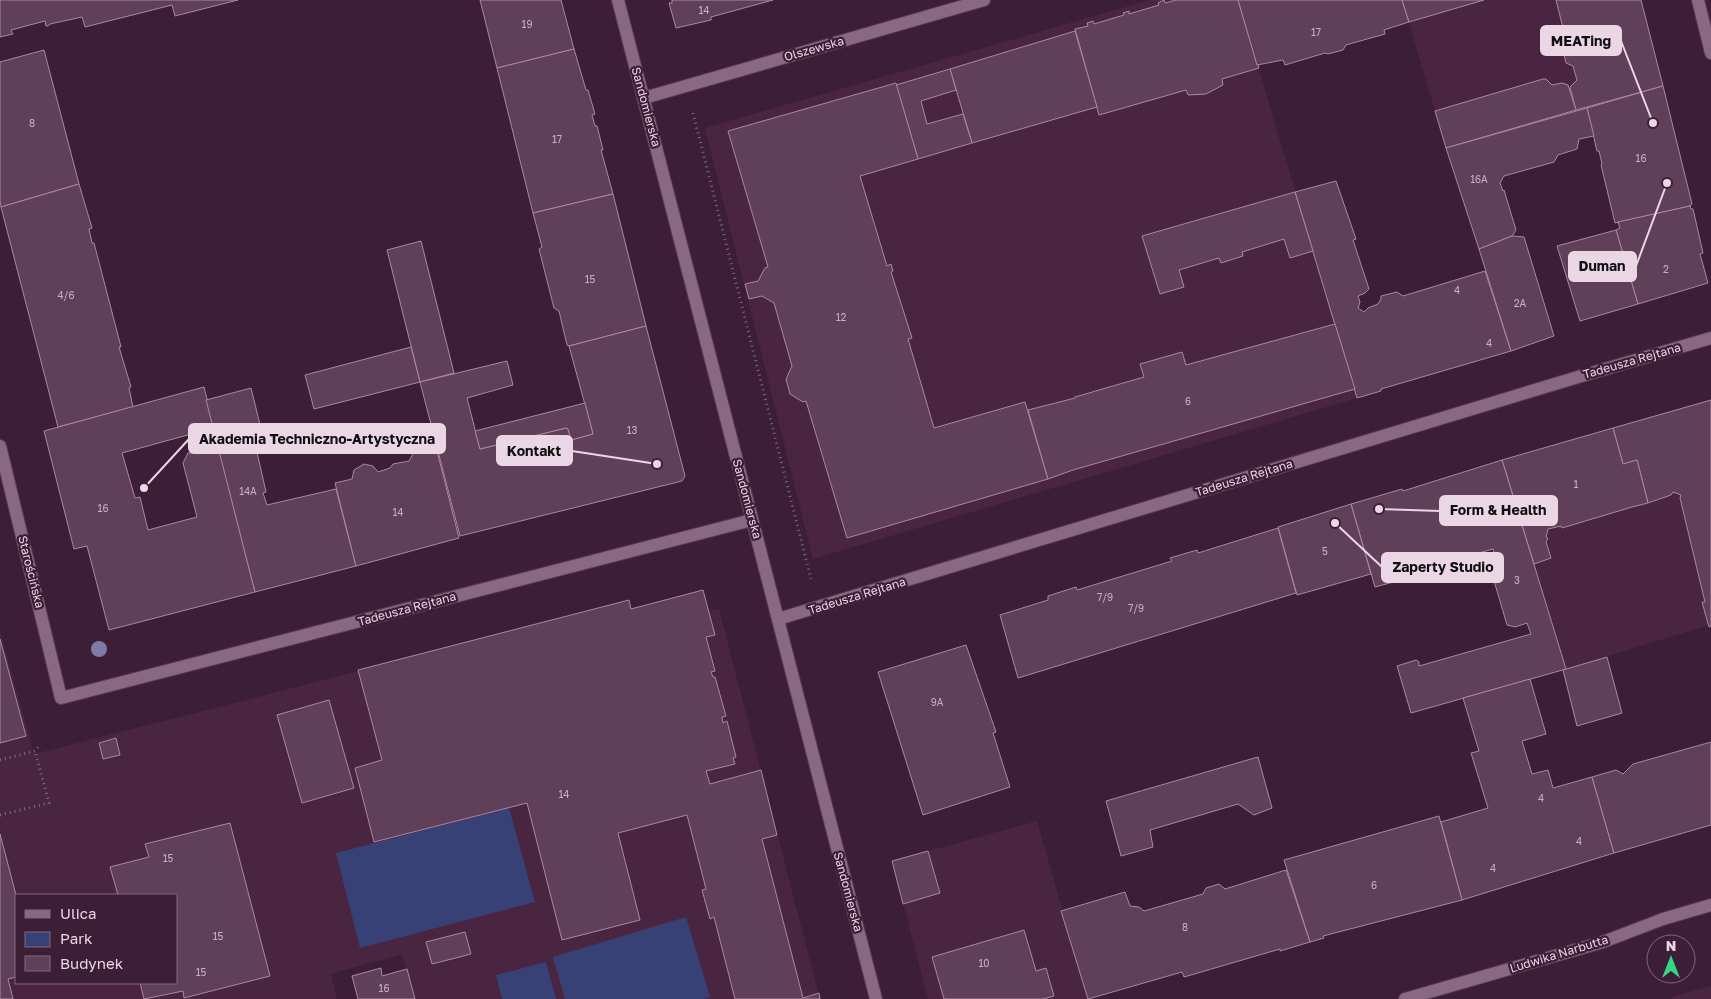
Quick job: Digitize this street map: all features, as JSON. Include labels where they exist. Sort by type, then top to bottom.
[{"type":"street","name":"Sandomierska","points":[[618,0],[876,999]]},
{"type":"street","name":"Olszewska","points":[[644,98],[984,0]]},
{"type":"street","points":[[1698,0],[1711,53]]},
{"type":"street","name":"Tadeusza Rejtana","points":[[778,619],[1711,338]]},
{"type":"street","name":"Starościńska","points":[[0,446],[61,698]]},
{"type":"street","name":"Tadeusza Rejtana","points":[[61,698],[752,520]]},
{"type":"street","name":"Ludwika Narbutta","points":[[1406,999],[1603,942],[1663,919],[1711,905]]},
{"type":"path","points":[[692,107],[812,581]]},
{"type":"path","points":[[0,760],[35,751],[39,746]]},
{"type":"path","points":[[0,815],[49,803],[35,751]]},
{"type":"shaded area","points":[[1150,0],[1238,0],[1357,398],[813,559],[705,128]]},
{"type":"shaded area","points":[[1402,0],[1641,0],[1663,86],[1446,148]]},
{"type":"shaded area","points":[[1502,460],[1637,460],[1648,503],[1673,492],[1681,495],[1680,498],[1705,602],[1702,603],[1709,625],[1566,669]]},
{"type":"shaded area","points":[[703,590],[708,611],[719,609],[820,999],[415,999],[402,954],[331,974],[337,999],[0,999],[0,630],[34,754],[629,600],[631,608]]},
{"type":"shaded area","points":[[1037,821],[1088,999],[928,999],[892,861]]},
{"type":"shaded area","points":[[1711,986],[1711,999],[1672,999],[1671,997]]},
{"type":"green space","points":[[509,808],[535,902],[360,948],[336,853]]},
{"type":"green space","points":[[686,917],[710,997],[703,999],[565,999],[553,957]]},
{"type":"green space","points":[[546,962],[556,999],[502,999],[496,975]]},
{"type":"building","points":[[0,0],[238,0],[175,16],[172,5],[85,27],[82,17],[48,26],[46,26],[45,21],[11,30],[13,34],[0,37]]},
{"type":"building","points":[[480,0],[561,0],[574,49],[497,68]]},
{"type":"building","points":[[672,0],[773,0],[711,17],[711,20],[676,28],[669,3],[672,3]]},
{"type":"building","points":[[1164,0],[1165,3],[1176,0],[1238,0],[1259,68],[1222,79],[1223,85],[1206,94],[1188,95],[1186,90],[1099,115],[1075,29],[1088,26],[1087,23],[1093,21],[1094,24],[1124,15],[1123,13],[1129,11],[1129,14],[1159,5],[1158,3]]},
{"type":"building","points":[[1238,0],[1402,0],[1409,22],[1384,30],[1385,34],[1346,45],[1343,50],[1325,53],[1285,65],[1283,60],[1257,65]]},
{"type":"building","points":[[1402,0],[1484,0],[1409,22]]},
{"type":"building","points":[[1556,0],[1641,0],[1663,86],[1576,110],[1570,87],[1577,80],[1573,66],[1566,63],[1563,50],[1567,44]]},
{"type":"building","points":[[1075,31],[1097,107],[972,143],[950,69]]},
{"type":"building","points":[[574,49],[595,114],[592,115],[595,126],[597,126],[603,150],[601,150],[613,194],[533,213],[497,68]]},
{"type":"building","points":[[44,50],[79,184],[1,207],[0,62]]},
{"type":"building","points":[[950,69],[956,90],[921,101],[927,124],[963,114],[972,143],[918,159],[896,85]]},
{"type":"building","points":[[1546,79],[1552,85],[1562,83],[1568,85],[1576,110],[1446,148],[1435,111]]},
{"type":"building","points":[[896,83],[918,159],[860,176],[887,266],[891,264],[893,271],[891,272],[912,338],[908,339],[934,428],[1025,402],[1048,479],[847,538],[806,401],[803,402],[790,394],[786,379],[792,366],[774,303],[762,296],[749,299],[745,284],[758,281],[765,268],[768,267],[728,131]]},
{"type":"building","points":[[1663,86],[1692,204],[1615,223],[1587,108]]},
{"type":"building","points":[[1587,108],[1594,136],[1579,139],[1577,149],[1558,155],[1554,162],[1504,176],[1500,183],[1504,190],[1516,230],[1512,236],[1479,249],[1446,148]]},
{"type":"building","points":[[1336,181],[1356,239],[1353,240],[1369,289],[1358,296],[1360,302],[1358,308],[1364,312],[1378,304],[1381,296],[1397,292],[1403,296],[1485,271],[1511,351],[1381,389],[1381,391],[1357,398],[1295,192]]},
{"type":"building","points":[[79,184],[92,228],[89,229],[92,243],[94,243],[121,347],[119,347],[131,387],[129,388],[133,407],[58,427],[1,207]]},
{"type":"building","points":[[1295,192],[1313,251],[1290,258],[1284,239],[1242,252],[1243,256],[1221,263],[1219,258],[1179,270],[1184,287],[1160,294],[1142,236]]},
{"type":"building","points":[[613,194],[646,326],[569,346],[567,345],[559,311],[554,308],[539,249],[542,247],[533,213]]},
{"type":"building","points":[[1690,206],[1693,209],[1703,253],[1700,254],[1708,283],[1638,304],[1616,230],[1620,228],[1618,222]]},
{"type":"building","points":[[1616,230],[1638,304],[1580,321],[1557,246]]},
{"type":"building","points":[[1512,236],[1524,237],[1554,336],[1511,351],[1479,249]]},
{"type":"building","points":[[421,241],[454,373],[420,382],[387,250]]},
{"type":"building","points":[[1335,324],[1355,389],[1073,470],[1048,479],[1028,410],[1144,377],[1140,364],[1182,352],[1186,365]]},
{"type":"building","points":[[646,326],[685,476],[682,481],[460,536],[420,382],[507,361],[513,385],[467,398],[480,449],[566,428],[571,440],[593,434],[569,346]]},
{"type":"building","points":[[411,347],[420,382],[314,409],[305,375]]},
{"type":"building","points":[[204,387],[255,592],[109,630],[87,546],[74,549],[44,431]],"holes":[[[195,433],[190,436],[188,442],[189,449],[193,453],[188,453],[183,463],[197,517],[148,530],[140,497],[135,498],[122,453]]]},
{"type":"building","points":[[251,388],[263,437],[254,439],[266,492],[263,493],[267,505],[336,489],[356,566],[255,592],[206,400]]},
{"type":"building","points":[[1711,400],[1711,626],[1709,627],[1702,602],[1705,602],[1680,498],[1681,495],[1673,492],[1671,495],[1648,503],[1637,460],[1623,464],[1613,428]]},
{"type":"building","points":[[585,403],[593,434],[571,440],[566,428],[480,449],[475,431]]},
{"type":"building","points":[[1613,428],[1623,464],[1637,460],[1648,503],[1562,528],[1561,526],[1548,529],[1546,542],[1551,558],[1534,564],[1502,460]]},
{"type":"building","points":[[435,443],[459,538],[356,566],[335,483],[352,479],[354,470],[364,464],[373,466],[378,472],[390,468],[393,464],[409,461],[414,452]]},
{"type":"building","points":[[1502,460],[1566,669],[1411,713],[1397,666],[1416,660],[1419,662],[1419,666],[1531,634],[1527,623],[1515,627],[1507,625],[1490,567],[1493,561],[1496,560],[1493,549],[1479,553],[1475,559],[1375,587],[1351,504],[1402,489],[1403,491]]},
{"type":"building","points":[[1351,504],[1371,574],[1297,595],[1278,527]]},
{"type":"building","points":[[1278,528],[1296,593],[1018,678],[1000,615],[1048,600],[1048,596],[1076,587],[1077,590],[1172,561],[1170,558],[1197,550],[1198,553]]},
{"type":"building","points":[[703,590],[715,635],[706,637],[715,671],[711,672],[713,677],[715,677],[726,716],[722,717],[723,723],[727,721],[736,757],[733,758],[735,764],[706,771],[710,784],[761,770],[777,835],[762,839],[803,998],[819,993],[820,999],[735,999],[714,917],[710,919],[702,890],[706,889],[687,815],[618,833],[640,920],[562,940],[527,803],[374,842],[355,768],[382,760],[358,670],[629,600],[631,609]]},
{"type":"building","points":[[0,639],[26,736],[0,743]]},
{"type":"building","points":[[966,645],[996,732],[993,733],[1010,787],[923,815],[878,672]]},
{"type":"building","points":[[1607,657],[1622,713],[1577,726],[1563,670]]},
{"type":"building","points":[[1530,679],[1546,734],[1522,741],[1532,774],[1548,770],[1553,788],[1592,777],[1614,853],[1462,900],[1441,822],[1488,808],[1471,753],[1479,751],[1463,698]]},
{"type":"building","points":[[329,700],[354,788],[302,803],[277,715]]},
{"type":"building","points":[[116,738],[120,755],[103,759],[99,743]]},
{"type":"building","points":[[1711,742],[1711,825],[1614,853],[1592,777],[1616,770],[1623,774],[1633,764]]},
{"type":"building","points":[[1258,757],[1272,808],[1254,815],[1238,804],[1150,830],[1153,847],[1121,856],[1106,801]]},
{"type":"building","points":[[1439,816],[1462,900],[1323,936],[1324,938],[1310,942],[1284,860]]},
{"type":"building","points":[[230,823],[270,976],[184,998],[183,991],[144,999],[140,984],[178,984],[178,894],[118,894],[110,867],[149,857],[145,844]]},
{"type":"building","points":[[0,834],[16,894],[15,977],[8,979],[13,999],[0,999]]},
{"type":"building","points":[[928,851],[940,893],[903,904],[892,861]]},
{"type":"building","points":[[1286,870],[1310,942],[1184,977],[1182,972],[1088,999],[1061,911],[1125,892],[1130,906],[1139,907],[1144,911],[1203,894],[1206,888],[1219,884],[1225,889]]},
{"type":"building","points":[[1024,930],[1036,971],[1046,968],[1054,996],[1043,999],[944,999],[932,957]]},
{"type":"building","points":[[465,932],[471,954],[432,964],[426,942]]},
{"type":"building","points":[[381,968],[382,976],[407,969],[415,999],[358,999],[352,976]]},
{"type":"place","name":"MEATing","points":[[1653,123]]},
{"type":"place","name":"Duman","points":[[1667,183]]},
{"type":"place","name":"Kontakt","points":[[657,464]]},
{"type":"place","name":"Akademia Techniczno-Artystyczna","points":[[144,488]]},
{"type":"place","name":"Form & Health","points":[[1379,509]]},
{"type":"place","name":"Zaperty Studio","points":[[1335,523]]}]
